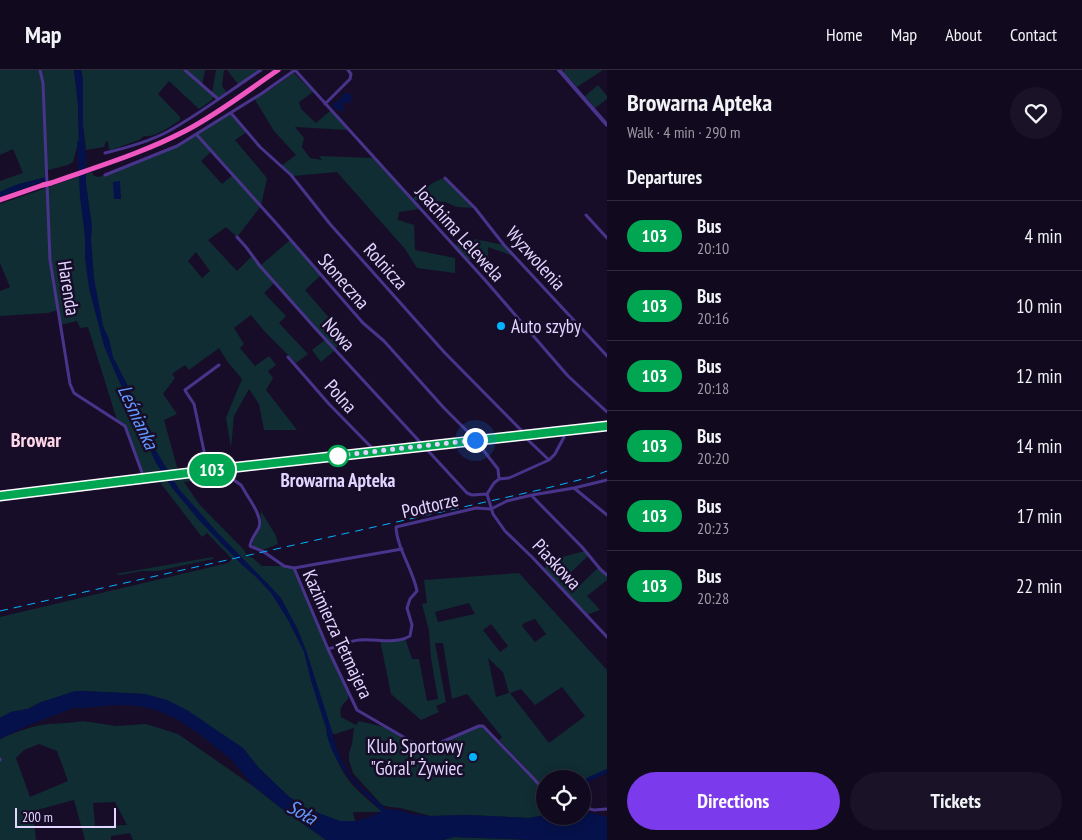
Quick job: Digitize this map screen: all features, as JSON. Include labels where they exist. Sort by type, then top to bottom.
[{"type":"highway","points":[[0,200],[154,146],[209,117],[278,70]]},
{"type":"street","name":"Harenda","points":[[40,70],[43,83],[50,260],[70,384],[74,393],[124,426],[144,478]]},
{"type":"street","points":[[185,70],[218,99]]},
{"type":"street","points":[[105,154],[149,140],[166,132],[196,115],[260,70]]},
{"type":"street","points":[[105,175],[177,146],[197,135],[295,70]]},
{"type":"street","name":"Joachima Lelewela","points":[[295,70],[485,280],[568,376],[607,412]]},
{"type":"street","points":[[325,104],[350,80],[351,74],[348,70]]},
{"type":"street","points":[[559,70],[607,125]]},
{"type":"street","name":"Rolnicza","points":[[231,113],[260,147],[291,175],[330,224],[445,353],[549,460]]},
{"type":"street","name":"Słoneczna","points":[[197,135],[363,323],[384,341],[475,440],[498,469],[499,478]]},
{"type":"street","name":"Wyzwolenia","points":[[445,178],[475,208],[504,244],[607,356]]},
{"type":"street","points":[[586,215],[607,238]]},
{"type":"street","name":"Nowa","points":[[237,237],[315,328],[467,493],[472,495],[488,494]]},
{"type":"street","name":"Polna","points":[[288,357],[329,404],[375,452]]},
{"type":"street","points":[[208,470],[194,404],[185,390],[219,365]]},
{"type":"street","points":[[0,496],[208,470],[607,426]]},
{"type":"street","points":[[491,509],[488,494],[494,483],[499,478],[509,478],[549,460],[555,454],[564,437],[563,430]]},
{"type":"street","name":"Kazimierza Tetmajera","points":[[229,468],[231,478],[241,485],[260,519],[259,527],[251,539],[250,546],[264,552],[284,566],[294,568],[328,649],[357,710],[419,746],[430,746],[482,726],[536,781]]},
{"type":"street","name":"Podtorze","points":[[328,649],[356,640],[397,641],[410,636],[412,625],[407,608],[410,599],[417,591],[396,530],[398,525],[476,508],[491,509],[502,502],[607,480]]},
{"type":"street","points":[[574,488],[607,515]]},
{"type":"street","points":[[532,495],[607,575]]},
{"type":"street","name":"Piaskowa","points":[[491,509],[505,531],[520,544],[607,637]]},
{"type":"street","points":[[294,568],[402,549]]},
{"type":"street","points":[[591,809],[607,809]]},
{"type":"green space","points":[[0,70],[74,70],[78,104],[79,140],[73,162],[48,170],[47,177],[19,184],[0,192],[0,181],[23,173],[13,149],[0,155]]},
{"type":"green space","points":[[81,70],[205,70],[202,85],[212,93],[216,70],[224,70],[222,86],[227,93],[218,99],[213,97],[212,100],[199,109],[169,81],[158,94],[180,117],[180,120],[158,133],[144,136],[139,140],[111,150],[106,141],[104,147],[86,150]]},
{"type":"green space","points":[[227,70],[261,70],[239,85]]},
{"type":"green space","points":[[565,70],[603,70],[577,87],[563,72]]},
{"type":"green space","points":[[294,73],[313,92],[299,102],[301,109],[316,123],[331,110],[348,130],[295,127],[304,138],[302,147],[310,158],[322,160],[319,156],[373,158],[411,200],[432,184],[445,178],[475,208],[457,207],[445,202],[412,200],[419,209],[399,212],[398,220],[414,225],[415,250],[455,258],[455,273],[417,268],[405,249],[337,172],[293,176],[281,166],[296,155],[274,131],[254,98],[268,89],[270,90]]},
{"type":"green space","points":[[598,85],[607,96],[607,99],[595,108],[585,96]]},
{"type":"green space","points":[[231,113],[247,132],[235,140],[267,178],[261,206],[237,237],[226,227],[208,240],[237,271],[252,256],[260,266],[290,240],[321,275],[305,290],[345,336],[335,350],[321,362],[312,350],[325,340],[274,283],[264,293],[286,316],[279,323],[308,354],[296,363],[251,315],[234,328],[244,344],[240,348],[255,366],[269,356],[276,365],[268,371],[273,378],[266,390],[297,430],[264,430],[259,404],[249,389],[234,416],[231,448],[226,418],[242,379],[219,348],[189,370],[185,365],[172,374],[175,378],[163,394],[177,414],[164,420],[180,478],[220,472],[226,475],[184,482],[199,504],[244,550],[247,556],[253,558],[262,566],[294,568],[328,649],[348,689],[348,699],[340,711],[341,717],[356,725],[359,721],[388,728],[419,746],[430,747],[434,750],[436,745],[482,727],[532,777],[526,768],[499,740],[502,737],[467,694],[452,699],[443,643],[435,643],[446,702],[436,706],[439,712],[421,720],[391,694],[380,640],[397,641],[405,638],[412,659],[419,659],[427,701],[438,699],[431,658],[429,631],[422,604],[427,603],[424,580],[519,573],[607,670],[607,771],[591,778],[591,770],[536,770],[536,817],[431,816],[382,805],[353,773],[349,753],[354,728],[335,734],[326,732],[345,775],[382,812],[353,812],[355,821],[339,821],[305,808],[288,796],[258,767],[243,748],[204,723],[145,694],[76,691],[39,703],[28,709],[11,712],[0,718],[0,617],[228,563],[232,559],[207,533],[202,537],[159,481],[154,477],[144,478],[125,426],[117,420],[88,327],[80,328],[77,321],[60,325],[58,310],[48,313],[0,316],[0,291],[10,287],[0,263],[0,204],[92,172],[94,176],[99,177],[177,146]],"holes":[[[212,151],[233,175],[222,184],[201,161]],[[196,252],[210,271],[202,278],[188,261]],[[469,603],[475,614],[438,622],[435,612]],[[535,619],[546,634],[535,642],[522,626],[524,623]],[[491,624],[508,646],[500,652],[483,630]],[[488,658],[503,672],[509,693],[496,697]],[[562,687],[585,716],[549,743],[510,693],[521,689],[535,705]]]},
{"type":"green space","points":[[474,239],[504,245],[516,257],[488,247],[488,256],[491,263],[464,259],[451,244],[473,246]]},
{"type":"green space","points":[[261,511],[276,536],[278,544],[263,550],[253,546],[254,537],[261,522]]},
{"type":"green space","points":[[585,551],[589,555],[567,576],[578,587],[599,567],[607,575],[607,580],[587,596],[600,610],[586,615],[543,569],[558,558]]},
{"type":"green space","points":[[213,557],[213,559],[157,571],[115,574]]},
{"type":"green space","points":[[83,721],[116,726],[146,724],[178,734],[326,840],[133,840],[130,833],[111,836],[111,840],[85,840],[74,800],[33,811],[36,840],[0,840],[0,739],[36,726]],"holes":[[[39,744],[57,751],[68,781],[30,797],[16,758],[24,750]],[[115,802],[127,825],[95,826],[93,803]]]},
{"type":"green space","points":[[454,837],[537,840],[443,840]]},
{"type":"water","points":[[74,70],[81,70],[83,81],[86,183],[92,226],[94,278],[103,326],[109,339],[113,357],[130,390],[149,439],[179,489],[217,532],[281,598],[306,650],[336,747],[349,773],[359,785],[386,809],[431,816],[536,817],[536,825],[591,825],[591,813],[607,817],[607,840],[454,837],[443,840],[326,840],[253,786],[232,760],[198,733],[177,719],[156,710],[139,706],[115,705],[73,708],[29,725],[0,739],[0,718],[11,712],[28,709],[39,703],[75,691],[145,694],[167,700],[187,710],[243,748],[258,767],[288,796],[305,808],[340,821],[355,821],[382,811],[346,774],[333,752],[304,652],[288,620],[271,593],[198,519],[173,489],[156,463],[115,372],[104,346],[89,288],[80,197],[77,142],[79,140],[78,104]]},
{"type":"water","points":[[344,93],[349,93],[352,97],[347,104],[341,102],[344,109],[341,112],[333,108],[333,105],[340,100]]},
{"type":"water","points":[[47,177],[47,180],[0,197],[0,192],[6,189]]},
{"type":"water","points":[[120,181],[121,199],[114,199],[113,182]]},
{"type":"waterway","points":[[591,778],[607,771]]},
{"type":"railway","points":[[0,611],[539,490],[607,471]]},
{"type":"bus line","name":"103","points":[[0,496],[229,468],[607,426]]},
{"type":"place","name":"Auto szyby","points":[[501,326]]},
{"type":"place","name":"Browarna Apteka","points":[[338,456]]},
{"type":"place","name":"Klub Sportowy \"Góral\" Żywiec","points":[[473,757]]},
{"type":"district","name":"Browar","points":[[36,440]]},
{"type":"route","points":[[338,456],[334,456],[475,440]]},
{"type":"water label","name":"Leśnianka","points":[[138,417]]},
{"type":"water label","name":"Soła","points":[[302,812]]}]
